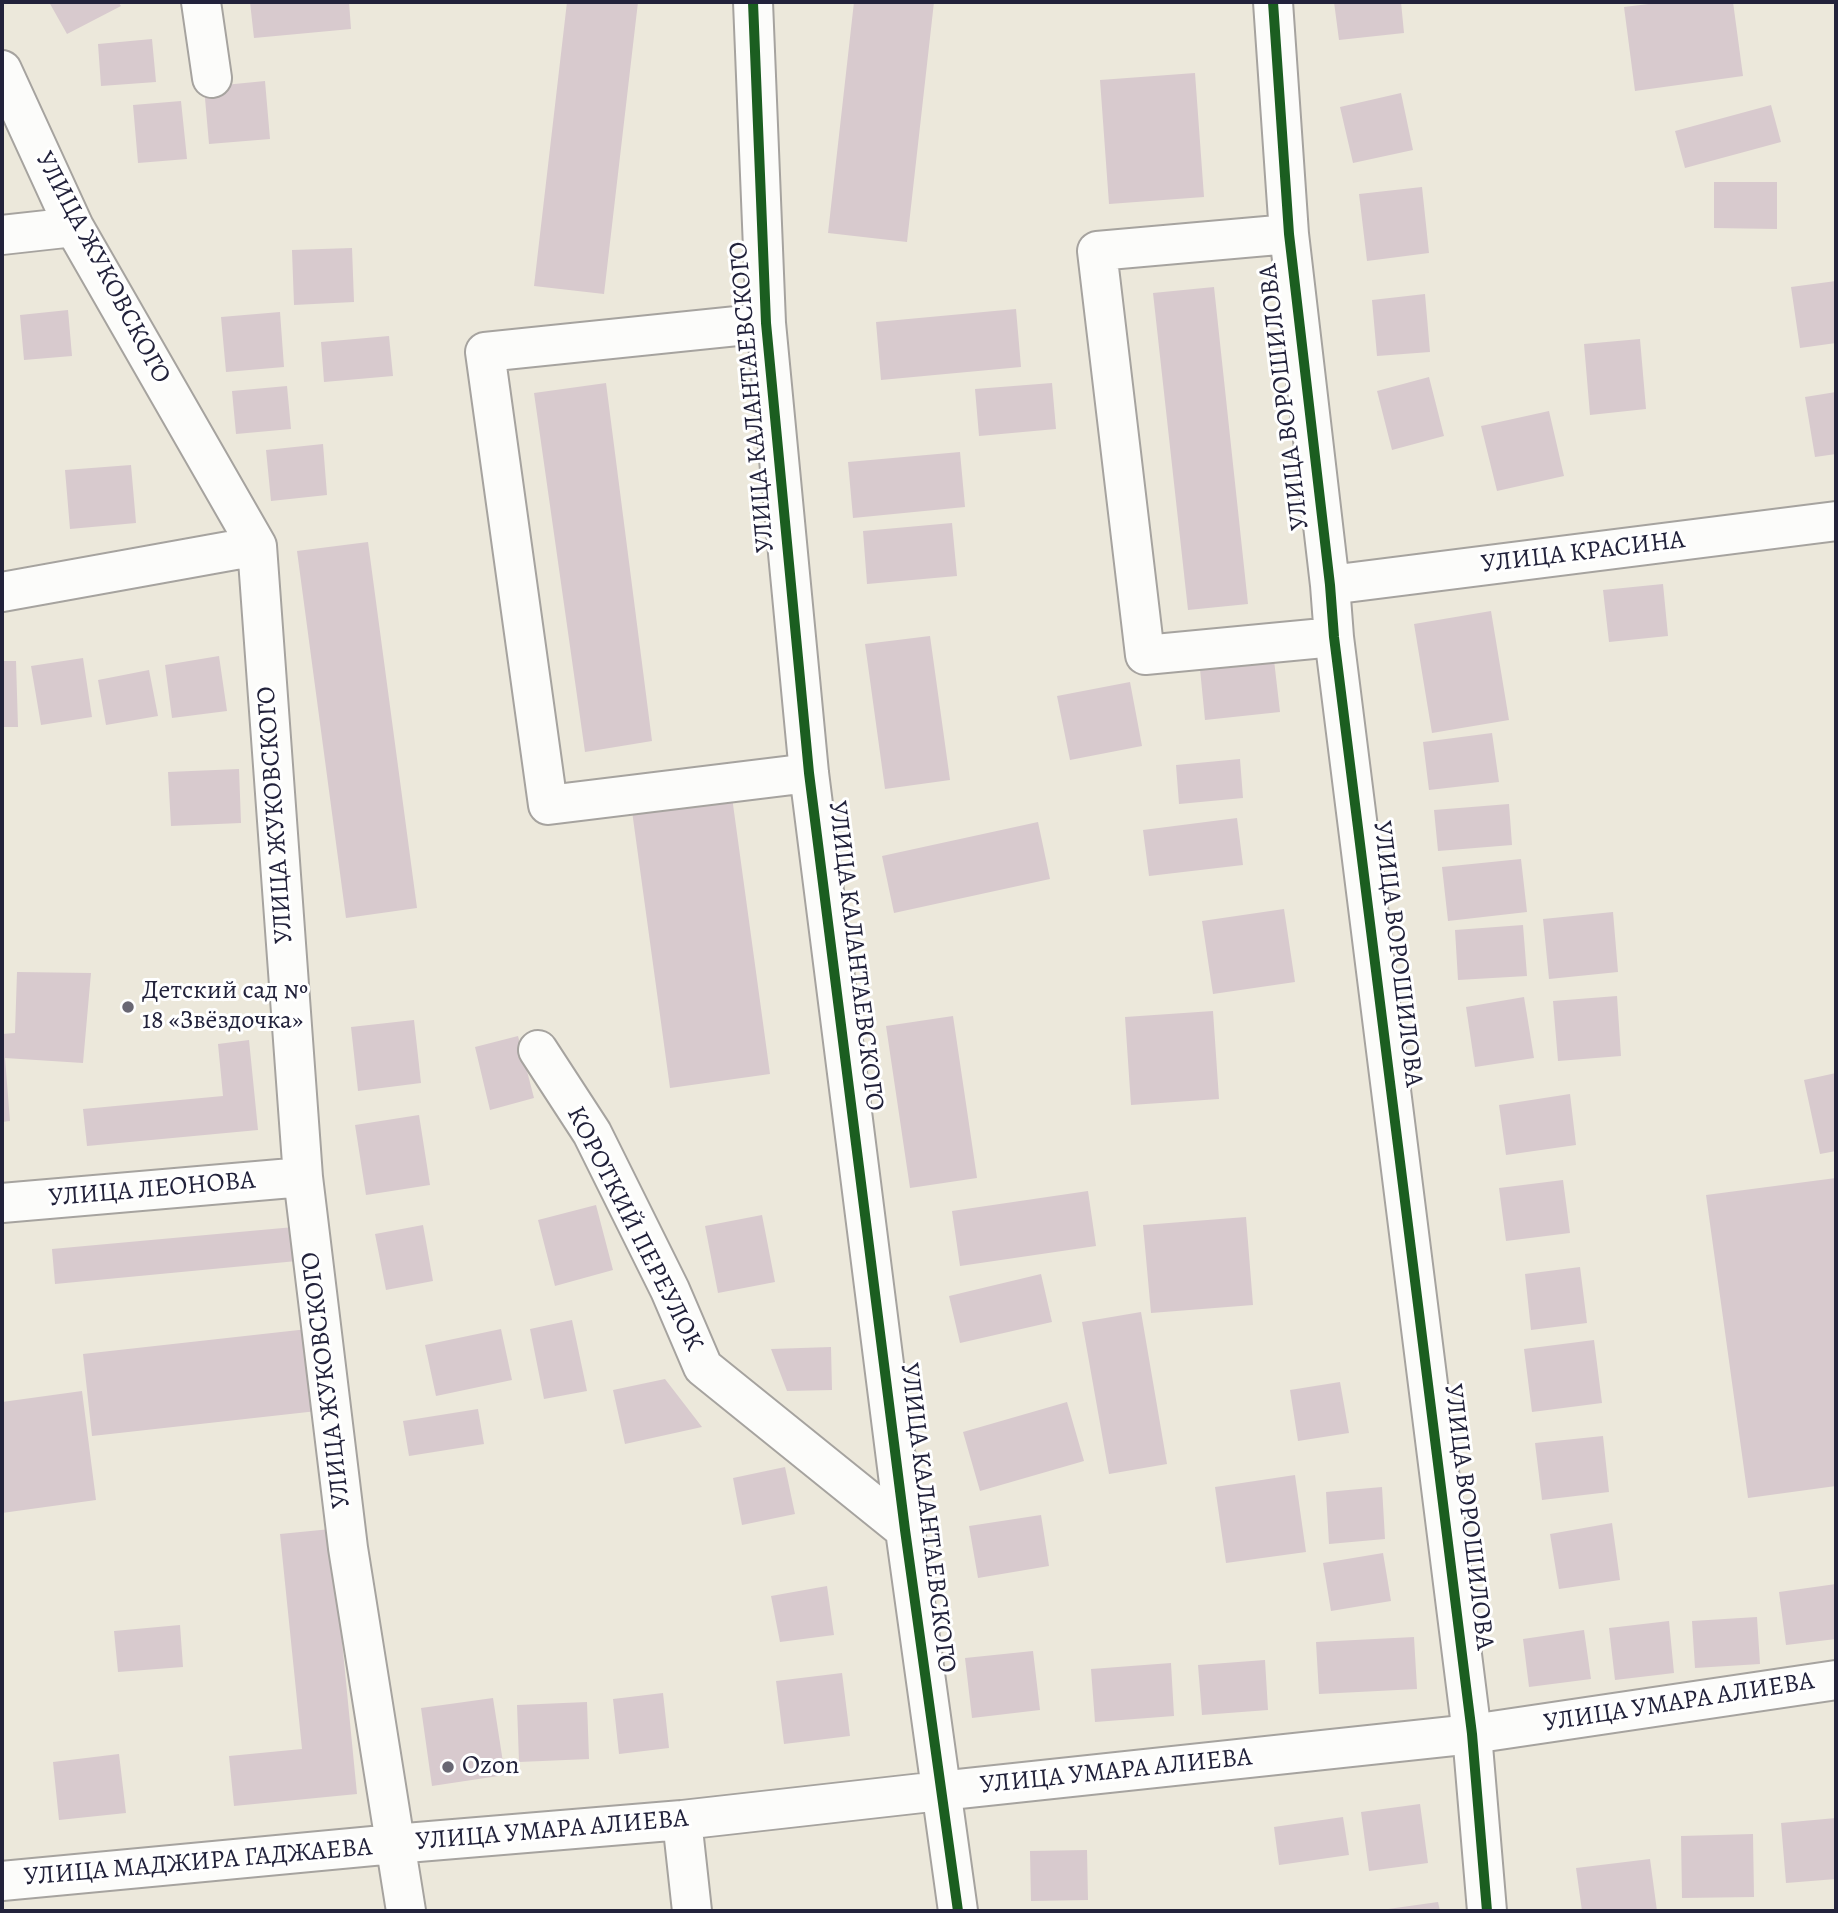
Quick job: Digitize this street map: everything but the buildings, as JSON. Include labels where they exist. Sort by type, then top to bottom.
[{"type":"street","points":[[201,2],[212,78]]},
{"type":"street","name":"УЛИЦА КАЛАНТАЕВСКОГО","points":[[753,2],[766,323],[809,773],[905,1530],[958,1911]]},
{"type":"street","name":"УЛИЦА ВОРОШИЛОВА","points":[[1273,2],[1289,234],[1334,637],[1472,1734],[1487,1911]]},
{"type":"street","name":"УЛИЦА ЖУКОВСКОГО","points":[[2,70],[74,227],[257,546],[303,1178],[348,1548],[406,1911]]},
{"type":"street","points":[[2,235],[74,227]]},
{"type":"street","points":[[1289,234],[1097,251],[1145,655],[1334,637]]},
{"type":"street","points":[[766,323],[485,352],[548,805],[809,773]]},
{"type":"street","name":"УЛИЦА КРАСИНА","points":[[1330,585],[1836,521]]},
{"type":"street","points":[[2,592],[257,546]]},
{"type":"street","name":"КОРОТКИЙ ПЕРЕУЛОК","points":[[538,1050],[592,1133],[670,1290],[703,1367],[905,1530]]},
{"type":"street","name":"УЛИЦА ЛЕОНОВА","points":[[2,1203],[303,1178]]},
{"type":"street","name":"УЛИЦА УМАРА АЛИЕВА","points":[[394,1844],[682,1820],[1472,1734],[1836,1680]]},
{"type":"street","points":[[682,1820],[692,1911]]},
{"type":"street","name":"УЛИЦА МАДЖИРА ГАДЖАЕВА","points":[[2,1881],[394,1844]]},
{"type":"cycle path","points":[[753,2],[766,323],[809,773],[905,1530],[958,1911]]},
{"type":"cycle path","points":[[1273,2],[1289,234],[1334,637],[1472,1734],[1487,1911]]},
{"type":"place","name":"Детский сад № 18 «Звёздочка»","points":[[128,1007]]},
{"type":"place","name":"Ozon","points":[[448,1767]]}]
